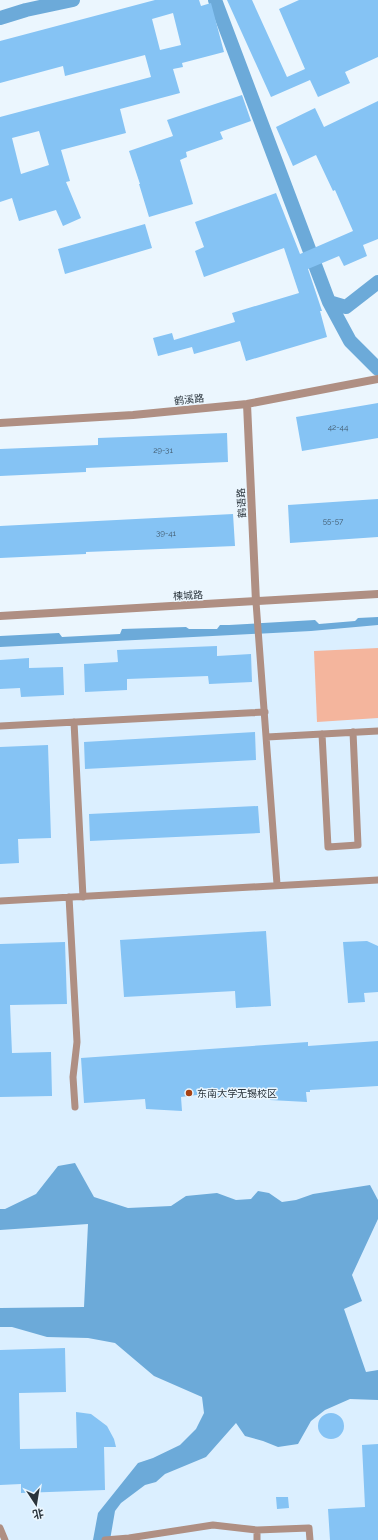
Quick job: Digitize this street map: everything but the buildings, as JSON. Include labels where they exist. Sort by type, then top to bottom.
[{"type":"street","name":"鹤溪路","points":[[0,423],[133,415],[247,404],[378,378]]},
{"type":"street","name":"鹤语路","points":[[247,404],[256,602]]},
{"type":"street","name":"楝城路","points":[[0,616],[378,594]]},
{"type":"lane","points":[[256,602],[277,884]]},
{"type":"lane","points":[[0,726],[265,712]]},
{"type":"lane","points":[[74,722],[83,897]]},
{"type":"lane","points":[[267,737],[378,731]]},
{"type":"lane","points":[[322,734],[328,847],[358,845],[353,732]]},
{"type":"lane","points":[[0,902],[277,884],[378,880]]},
{"type":"lane","points":[[70,897],[77,1042],[73,1077],[75,1107]]},
{"type":"lane","points":[[105,1540],[129,1538],[213,1525],[257,1530],[309,1528],[310,1540]]},
{"type":"lane","points":[[0,1528],[5,1540]]},
{"type":"lane","points":[[257,1530],[258,1540]]},
{"type":"shaded area","name":"东南大学无锡校区","points":[[378,621],[378,1540],[0,1540],[0,646]]},
{"type":"shaded area","points":[[378,648],[378,718],[317,722],[314,651]]},
{"type":"water","points":[[378,617],[378,625],[311,631],[0,647],[0,636],[59,633],[62,637],[120,634],[122,629],[186,627],[189,629],[217,629],[220,625],[315,620],[319,624],[355,621],[358,618]]},
{"type":"water","points":[[75,1163],[94,1197],[128,1208],[171,1206],[186,1196],[217,1193],[236,1200],[251,1199],[258,1191],[269,1193],[282,1202],[296,1200],[313,1194],[370,1185],[378,1200],[378,1219],[352,1275],[362,1301],[344,1309],[366,1372],[378,1370],[378,1400],[350,1399],[325,1410],[311,1421],[298,1444],[278,1447],[245,1436],[236,1423],[206,1457],[165,1474],[156,1482],[145,1485],[121,1503],[115,1511],[110,1540],[93,1540],[98,1513],[138,1463],[153,1458],[180,1445],[196,1429],[204,1413],[202,1397],[154,1376],[115,1343],[88,1338],[47,1337],[12,1327],[0,1327],[0,1308],[84,1307],[88,1224],[0,1230],[0,1209],[5,1209],[36,1194],[58,1166]]},
{"type":"waterway","points":[[0,18],[26,10],[73,0]]},
{"type":"waterway","points":[[215,0],[329,302],[346,307],[378,282]]},
{"type":"waterway","points":[[329,302],[350,341],[378,369]]},
{"type":"place","name":"东南大学无锡校区","points":[[189,1093]]}]
